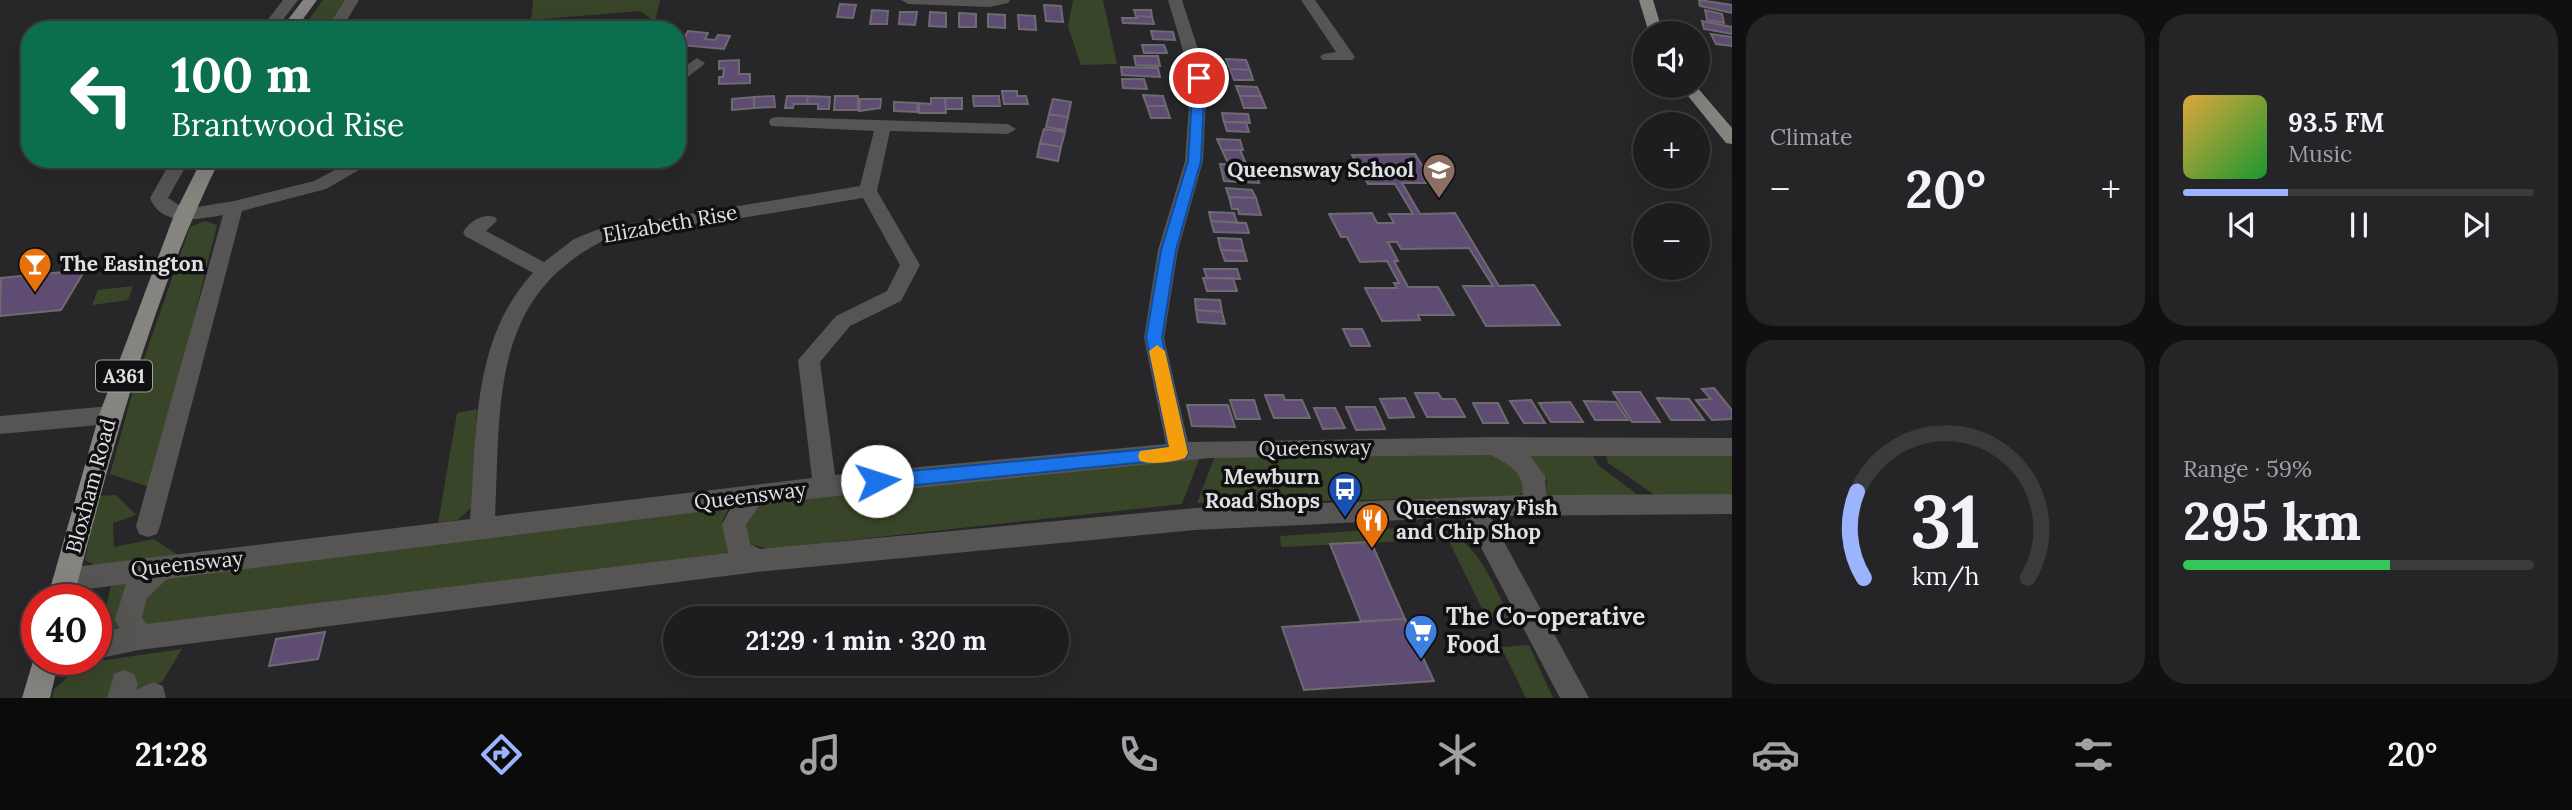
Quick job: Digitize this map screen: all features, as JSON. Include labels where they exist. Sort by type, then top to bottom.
[{"type":"main road","points":[[294,21],[310,0]]},
{"type":"main road","points":[[1646,0],[1652,21]]},
{"type":"main road","points":[[1698,98],[1732,139]]},
{"type":"main road","name":"Bloxham Road","points":[[65,584],[110,415],[183,215],[206,168]]},
{"type":"main road","points":[[36,698],[42,675]]},
{"type":"street","points":[[274,21],[291,0]]},
{"type":"street","points":[[339,21],[352,0]]},
{"type":"street","points":[[908,0],[989,3],[1003,0]]},
{"type":"street","points":[[1175,0],[1199,78],[1196,133],[1194,161],[1168,250],[1154,338],[1179,453]]},
{"type":"street","points":[[1308,0],[1347,57]]},
{"type":"street","points":[[1328,57],[1366,57]]},
{"type":"street","points":[[686,72],[697,63]]},
{"type":"street","points":[[777,122],[1008,129]]},
{"type":"street","points":[[825,486],[809,360],[843,321],[894,296],[910,265],[868,191],[883,126]]},
{"type":"street","points":[[176,168],[159,198],[166,207],[183,215],[234,207],[312,188],[354,168]]},
{"type":"street","name":"Elizabeth Rise","points":[[482,529],[492,380],[497,354],[524,299],[544,270],[564,253],[599,235],[868,191]]},
{"type":"street","points":[[148,526],[234,207]]},
{"type":"street","points":[[488,221],[472,233],[544,270]]},
{"type":"street","points":[[0,425],[110,415]]},
{"type":"street","points":[[1494,446],[1521,461],[1535,477],[1538,490],[1531,505]]},
{"type":"street","name":"Queensway","points":[[89,584],[160,568],[825,486],[1210,449],[1732,447]]},
{"type":"street","points":[[752,496],[734,524],[739,550],[757,561]]},
{"type":"street","points":[[112,643],[139,637],[757,561],[1195,519],[1472,506],[1732,504]]},
{"type":"street","points":[[1472,506],[1575,698]]},
{"type":"street","points":[[139,637],[128,619],[136,591],[160,568]]},
{"type":"green space","points":[[323,0],[347,0],[332,21],[308,21]]},
{"type":"green space","points":[[533,0],[660,0],[655,21],[640,11],[531,20]]},
{"type":"green space","points":[[1073,0],[1103,0],[1117,64],[1081,65],[1068,27]]},
{"type":"green space","points":[[205,221],[217,225],[152,488],[110,474],[134,387],[190,227]]},
{"type":"green space","points":[[133,286],[128,300],[92,305],[98,290]]},
{"type":"green space","points":[[477,409],[471,508],[458,520],[438,523],[457,413]]},
{"type":"green space","points":[[1732,447],[1732,498],[1658,497],[1608,463],[1605,451]]},
{"type":"green space","points":[[1521,451],[1592,454],[1599,466],[1641,497],[1544,498],[1547,482],[1536,465]]},
{"type":"green space","points":[[1492,453],[1521,470],[1524,491],[1518,497],[1197,503],[1215,456]]},
{"type":"green space","points":[[1200,457],[1182,504],[769,549],[747,543],[743,526],[760,504]]},
{"type":"green space","points":[[116,495],[136,515],[113,523],[114,547],[154,539],[181,557],[102,569],[85,560],[98,496]]},
{"type":"green space","points":[[729,508],[722,522],[728,550],[725,556],[146,626],[142,613],[146,590],[154,579]]},
{"type":"green space","points":[[1427,526],[1444,530],[1470,548],[1488,573],[1511,618],[1487,619],[1448,539],[1281,547],[1280,536]]},
{"type":"green space","points":[[138,578],[117,628],[112,628],[111,584],[112,579]]},
{"type":"green space","points":[[1529,645],[1553,698],[1526,698],[1501,647]]},
{"type":"green space","points":[[182,649],[162,682],[122,698],[52,698],[54,689],[70,675],[112,675],[112,659]]},
{"type":"building","points":[[1699,0],[1732,5],[1732,13],[1700,6]]},
{"type":"building","points":[[840,4],[856,5],[853,18],[837,17]]},
{"type":"building","points":[[1044,5],[1061,6],[1063,22],[1046,21]]},
{"type":"building","points":[[872,10],[888,11],[887,24],[870,24]]},
{"type":"building","points":[[1134,10],[1151,10],[1152,17],[1136,16]]},
{"type":"building","points":[[1705,10],[1722,14],[1724,23],[1707,20]]},
{"type":"building","points":[[900,12],[917,12],[915,25],[899,24]]},
{"type":"building","points":[[930,12],[946,13],[946,27],[929,26]]},
{"type":"building","points":[[959,13],[976,14],[976,27],[959,27]]},
{"type":"building","points":[[988,14],[1005,15],[1005,28],[988,27]]},
{"type":"building","points":[[1018,15],[1035,16],[1036,30],[1019,29]]},
{"type":"building","points":[[1136,16],[1152,17],[1154,24],[1123,23],[1122,18],[1137,18]]},
{"type":"building","points":[[1710,23],[1732,27],[1732,34],[1710,30]]},
{"type":"building","points":[[688,31],[708,33],[705,39],[715,40],[718,35],[730,36],[724,49],[686,46]]},
{"type":"building","points":[[1151,31],[1173,32],[1175,40],[1153,39]]},
{"type":"building","points":[[1711,34],[1732,37],[1732,46],[1716,44]]},
{"type":"building","points":[[1142,45],[1164,45],[1167,53],[1144,53]]},
{"type":"building","points":[[1134,56],[1158,56],[1160,66],[1136,65]]},
{"type":"building","points":[[1226,59],[1246,60],[1250,70],[1230,69]]},
{"type":"building","points":[[739,60],[739,74],[750,74],[750,83],[719,84],[724,68],[719,69],[719,61]]},
{"type":"building","points":[[1121,67],[1158,68],[1160,77],[1122,75]]},
{"type":"building","points":[[1230,69],[1250,70],[1253,80],[1234,80]]},
{"type":"building","points":[[1122,79],[1144,79],[1147,89],[1123,88]]},
{"type":"building","points":[[1236,86],[1257,87],[1261,96],[1240,96]]},
{"type":"building","points":[[1002,91],[1017,91],[1017,96],[1026,96],[1028,104],[1004,104]]},
{"type":"building","points":[[1143,95],[1163,96],[1166,106],[1147,106]]},
{"type":"building","points":[[774,96],[775,107],[754,108],[754,97]]},
{"type":"building","points":[[787,96],[808,96],[807,104],[794,104],[793,108],[785,108]]},
{"type":"building","points":[[808,96],[830,97],[829,109],[818,109],[818,104],[807,104]]},
{"type":"building","points":[[835,96],[858,96],[858,110],[834,110]]},
{"type":"building","points":[[973,96],[999,96],[1000,106],[974,106]]},
{"type":"building","points":[[1240,96],[1261,96],[1266,108],[1244,108]]},
{"type":"building","points":[[754,97],[754,108],[732,110],[732,99]]},
{"type":"building","points":[[931,98],[945,98],[946,113],[919,113],[919,103],[931,104]]},
{"type":"building","points":[[945,98],[962,98],[962,109],[946,109]]},
{"type":"building","points":[[860,99],[881,99],[880,108],[859,111]]},
{"type":"building","points":[[1053,99],[1071,102],[1068,117],[1049,114]]},
{"type":"building","points":[[894,102],[918,103],[917,112],[894,111]]},
{"type":"building","points":[[1147,106],[1166,106],[1170,118],[1151,118]]},
{"type":"building","points":[[1222,113],[1248,114],[1250,123],[1224,122]]},
{"type":"building","points":[[1049,114],[1068,117],[1065,130],[1046,127]]},
{"type":"building","points":[[1224,122],[1246,122],[1249,132],[1227,131]]},
{"type":"building","points":[[1044,129],[1065,132],[1061,147],[1040,143]]},
{"type":"building","points":[[1217,139],[1240,140],[1243,150],[1222,150]]},
{"type":"building","points":[[1040,143],[1061,147],[1058,161],[1037,157]]},
{"type":"building","points":[[1222,150],[1240,150],[1245,161],[1227,161]]},
{"type":"building","points":[[1415,154],[1433,183],[1402,183],[1420,214],[1455,213],[1499,286],[1534,285],[1560,325],[1486,326],[1463,286],[1493,286],[1469,248],[1401,249],[1397,242],[1388,242],[1398,261],[1394,261],[1408,287],[1438,287],[1454,315],[1418,315],[1420,320],[1382,321],[1365,288],[1397,288],[1394,283],[1399,283],[1387,261],[1360,262],[1347,237],[1341,237],[1329,214],[1372,213],[1377,223],[1394,223],[1389,214],[1413,214],[1395,184],[1368,184],[1352,155]]},
{"type":"building","points":[[1220,164],[1245,165],[1248,174],[1222,173]]},
{"type":"building","points":[[1222,173],[1257,174],[1259,183],[1224,181]]},
{"type":"building","points":[[1226,188],[1252,190],[1256,198],[1229,197]]},
{"type":"building","points":[[1229,197],[1256,198],[1261,215],[1239,214],[1238,209],[1232,209]]},
{"type":"building","points":[[1209,212],[1234,213],[1237,223],[1211,221]]},
{"type":"building","points":[[1211,221],[1246,223],[1249,233],[1214,232]]},
{"type":"building","points":[[1218,238],[1241,239],[1244,251],[1221,250]]},
{"type":"building","points":[[1221,250],[1244,251],[1247,261],[1225,261]]},
{"type":"building","points":[[1204,269],[1237,269],[1240,279],[1207,278]]},
{"type":"building","name":"The Easington","points":[[85,270],[61,310],[0,316],[1,278]]},
{"type":"building","points":[[1203,278],[1233,278],[1237,291],[1207,291]]},
{"type":"building","points":[[1195,299],[1220,300],[1222,312],[1196,310]]},
{"type":"building","points":[[1196,310],[1222,312],[1225,324],[1198,322]]},
{"type":"building","points":[[1343,329],[1362,329],[1370,346],[1351,346]]},
{"type":"building","points":[[1714,388],[1732,410],[1732,419],[1712,420],[1696,400],[1711,399],[1702,389]]},
{"type":"building","points":[[1613,392],[1640,392],[1660,422],[1632,422]]},
{"type":"building","points":[[1415,393],[1438,393],[1442,399],[1455,399],[1465,417],[1427,417]]},
{"type":"building","points":[[1265,395],[1283,395],[1285,400],[1302,400],[1310,418],[1274,418]]},
{"type":"building","points":[[1405,398],[1414,417],[1389,418],[1380,399]]},
{"type":"building","points":[[1657,398],[1689,399],[1704,420],[1671,420]]},
{"type":"building","points":[[1230,400],[1254,400],[1260,419],[1236,419]]},
{"type":"building","points":[[1531,400],[1545,423],[1524,423],[1510,401]]},
{"type":"building","points":[[1584,401],[1616,402],[1628,420],[1595,420]]},
{"type":"building","points":[[1570,402],[1583,422],[1551,422],[1539,403]]},
{"type":"building","points":[[1473,403],[1498,403],[1508,423],[1483,423]]},
{"type":"building","points":[[1187,405],[1228,405],[1235,427],[1192,426]]},
{"type":"building","points":[[1346,407],[1375,407],[1385,429],[1356,430]]},
{"type":"building","points":[[1314,408],[1335,408],[1345,428],[1323,429]]},
{"type":"building","points":[[1371,542],[1405,619],[1361,621],[1330,544]]},
{"type":"building","points":[[1405,619],[1434,681],[1304,690],[1282,627]]},
{"type":"building","points":[[325,632],[318,659],[269,666],[276,639]]},
{"type":"slow traffic","points":[[1146,456],[1179,453],[1157,351]]},
{"type":"place","name":"Queensway School","points":[[1439,200]]},
{"type":"place","name":"The Easington","points":[[35,294]]},
{"type":"place","name":"Mewburn Road Shops","points":[[1345,519]]},
{"type":"place","name":"Queensway Fish and Chip Shop","points":[[1372,550]]},
{"type":"place","name":"The Co-operative Food","points":[[1421,661]]},
{"type":"route","points":[[877,481],[1179,453],[1154,338],[1168,250],[1194,161],[1199,78]]}]
